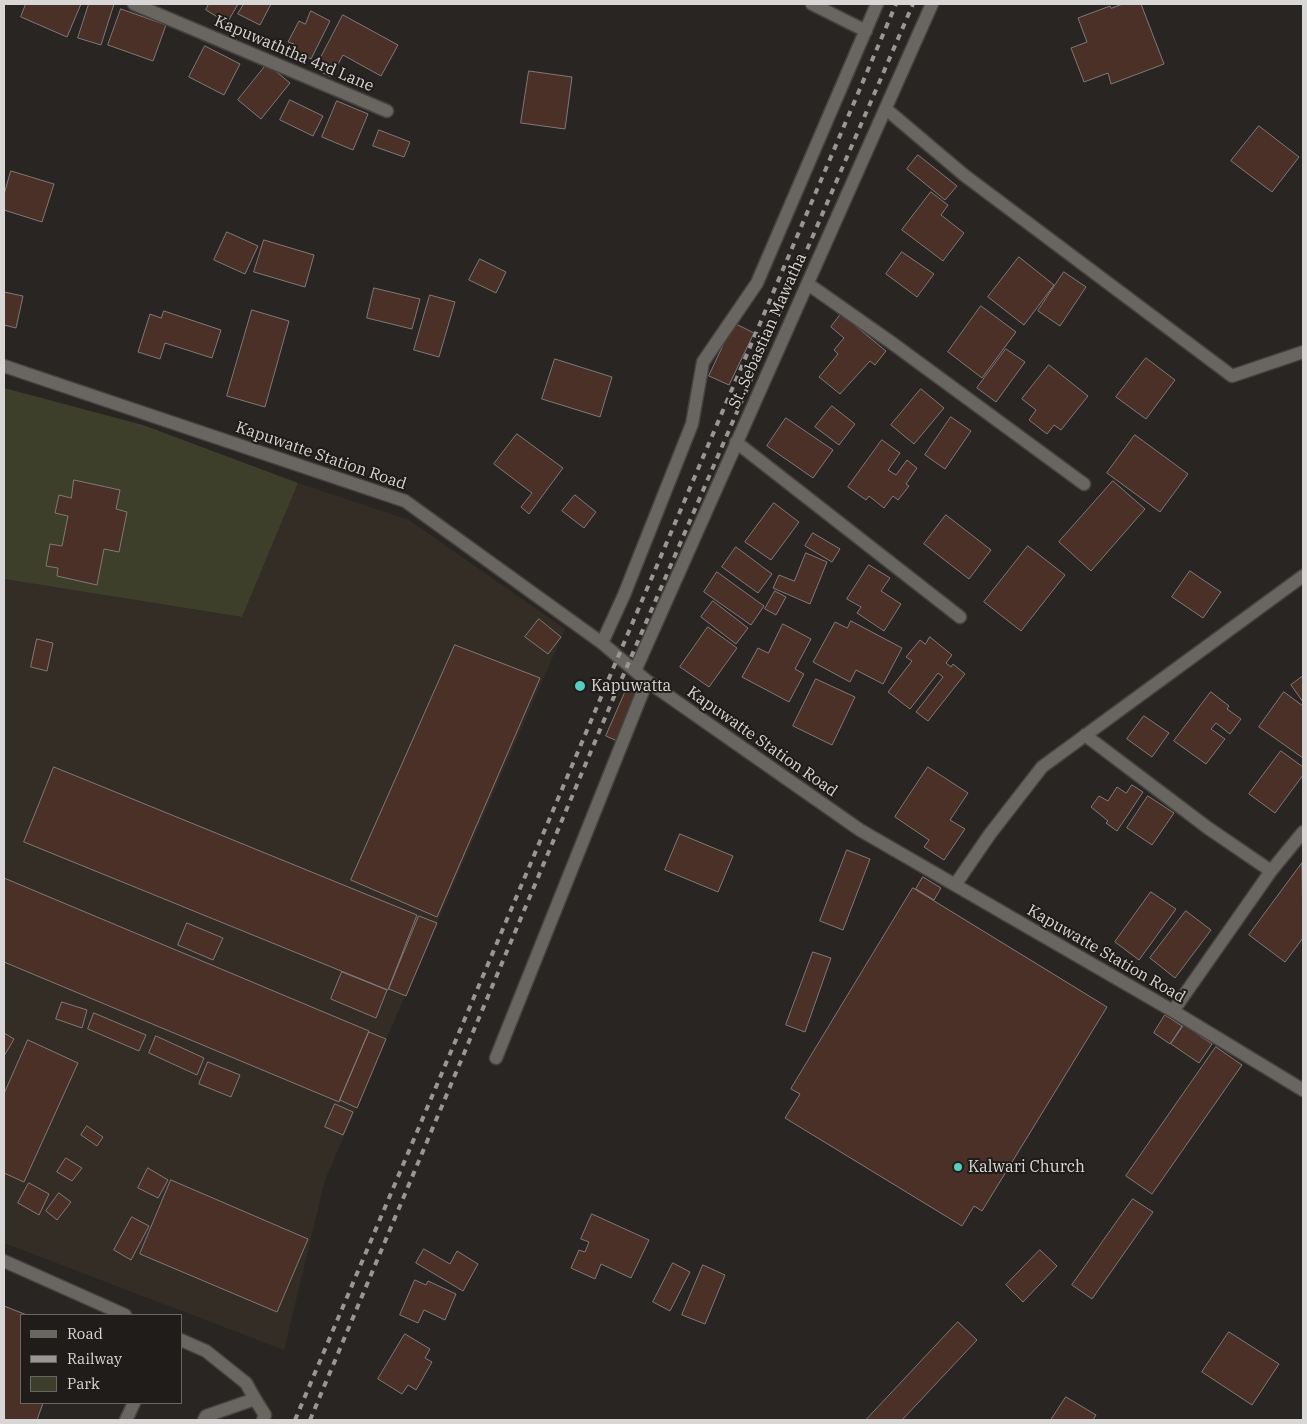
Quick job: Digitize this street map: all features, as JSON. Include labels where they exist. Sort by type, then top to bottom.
[{"type":"street","name":"Kapuwaththa 4rd Lane","points":[[134,4],[387,111]]},
{"type":"street","points":[[812,4],[866,31]]},
{"type":"street","points":[[602,644],[624,595],[692,424],[703,362],[757,284],[877,4]]},
{"type":"street","name":"St. Sebastian Mawatha","points":[[635,671],[932,4]]},
{"type":"street","points":[[886,109],[964,175],[1232,376],[1303,352]]},
{"type":"street","points":[[808,284],[892,343],[1084,484]]},
{"type":"street","name":"Kapuwatte Station Road","points":[[4,366],[405,501],[602,644],[647,681],[860,830],[1173,1011],[1303,1090]]},
{"type":"street","points":[[736,442],[960,617]]},
{"type":"street","points":[[955,885],[990,834],[1042,768],[1303,576]]},
{"type":"street","points":[[496,1058],[647,681]]},
{"type":"street","points":[[1085,735],[1208,828],[1271,871]]},
{"type":"street","points":[[1173,1011],[1271,871],[1303,832]]},
{"type":"street","points":[[4,1261],[123,1314]]},
{"type":"street","points":[[182,1340],[206,1352],[246,1383],[265,1415],[263,1420]]},
{"type":"street","points":[[204,1420],[206,1416],[255,1399]]},
{"type":"street","points":[[126,1420],[134,1404]]},
{"type":"shaded area","points":[[298,483],[409,520],[565,629],[325,1180],[284,1350],[4,1243],[4,579],[242,617]]},
{"type":"green space","points":[[4,388],[143,425],[298,483],[242,617],[4,579]]},
{"type":"building","points":[[26,4],[81,4],[67,37],[21,17]]},
{"type":"building","points":[[89,4],[114,4],[101,45],[78,38]]},
{"type":"building","points":[[209,4],[238,4],[227,23],[206,10]]},
{"type":"building","points":[[244,4],[271,4],[260,25],[238,14]]},
{"type":"building","points":[[1123,4],[1141,4],[1164,64],[1111,84],[1108,73],[1084,82],[1071,48],[1087,42],[1078,18],[1110,6],[1111,8]]},
{"type":"building","points":[[121,9],[166,25],[153,61],[108,45]]},
{"type":"building","points":[[311,11],[330,21],[311,59],[291,49],[294,44],[288,42],[299,21],[305,24]]},
{"type":"building","points":[[343,15],[398,45],[381,76],[343,55],[331,77],[315,69]]},
{"type":"building","points":[[205,46],[240,64],[224,95],[189,77]]},
{"type":"building","points":[[267,64],[290,83],[261,119],[238,100]]},
{"type":"building","points":[[529,71],[572,77],[565,129],[521,123]]},
{"type":"building","points":[[290,100],[323,116],[313,136],[280,120]]},
{"type":"building","points":[[337,101],[368,114],[353,150],[322,137]]},
{"type":"building","points":[[1259,126],[1299,157],[1272,192],[1231,161]]},
{"type":"building","points":[[379,130],[410,142],[404,157],[373,146]]},
{"type":"building","points":[[918,155],[957,186],[945,200],[907,169]]},
{"type":"building","points":[[11,171],[54,184],[42,222],[4,210],[4,195]]},
{"type":"building","points":[[931,192],[948,205],[941,215],[964,233],[943,261],[902,230]]},
{"type":"building","points":[[227,232],[258,246],[245,274],[214,260]]},
{"type":"building","points":[[264,240],[314,255],[305,287],[254,272]]},
{"type":"building","points":[[902,252],[934,274],[917,297],[886,274]]},
{"type":"building","points":[[1019,257],[1054,285],[1024,325],[988,297]]},
{"type":"building","points":[[480,259],[506,272],[496,293],[469,280]]},
{"type":"building","points":[[1064,272],[1086,287],[1060,326],[1038,311]]},
{"type":"building","points":[[374,288],[420,299],[412,329],[367,318]]},
{"type":"building","points":[[4,292],[23,296],[16,328],[4,325]]},
{"type":"building","points":[[430,295],[455,302],[439,357],[414,350]]},
{"type":"building","points":[[981,306],[1016,332],[982,378],[948,352]]},
{"type":"building","points":[[252,310],[289,321],[265,407],[227,396]]},
{"type":"building","points":[[164,311],[221,330],[212,358],[165,343],[160,359],[138,352],[150,314],[161,318]]},
{"type":"building","points":[[841,314],[886,351],[875,365],[870,361],[840,394],[819,377],[838,354],[834,350],[844,338],[831,327]]},
{"type":"building","points":[[734,323],[754,333],[729,385],[709,376]]},
{"type":"building","points":[[1006,349],[1025,362],[996,402],[977,388]]},
{"type":"building","points":[[1146,358],[1175,380],[1146,419],[1116,397]]},
{"type":"building","points":[[555,359],[612,377],[600,417],[542,399]]},
{"type":"building","points":[[1049,365],[1088,396],[1061,430],[1054,425],[1047,434],[1029,420],[1036,410],[1022,399]]},
{"type":"building","points":[[921,389],[944,408],[914,444],[891,425]]},
{"type":"building","points":[[832,406],[855,424],[839,445],[815,427]]},
{"type":"building","points":[[951,417],[971,431],[945,469],[925,455]]},
{"type":"building","points":[[786,418],[833,450],[813,478],[767,446]]},
{"type":"building","points":[[517,434],[563,468],[529,514],[521,507],[532,493],[494,464]]},
{"type":"building","points":[[1135,435],[1188,474],[1160,512],[1107,473]]},
{"type":"building","points":[[882,440],[900,453],[888,470],[896,475],[907,460],[917,468],[906,484],[909,486],[898,500],[893,496],[884,508],[869,496],[866,500],[848,487]]},
{"type":"building","points":[[74,480],[120,490],[116,509],[127,512],[119,552],[104,549],[97,585],[57,576],[58,568],[46,566],[50,544],[62,546],[68,516],[55,513],[59,495],[71,498]]},
{"type":"building","points":[[1113,481],[1145,509],[1091,571],[1059,542]]},
{"type":"building","points":[[575,495],[596,512],[584,528],[562,511]]},
{"type":"building","points":[[774,503],[799,522],[771,560],[745,542]]},
{"type":"building","points":[[946,515],[991,550],[969,579],[924,544]]},
{"type":"building","points":[[813,533],[840,549],[832,562],[805,546]]},
{"type":"building","points":[[1028,546],[1065,575],[1021,631],[984,602]]},
{"type":"building","points":[[736,547],[772,574],[758,593],[722,567]]},
{"type":"building","points":[[806,553],[827,562],[810,604],[773,588],[779,575],[794,581]]},
{"type":"building","points":[[869,565],[890,578],[881,591],[901,604],[884,631],[857,613],[861,607],[847,599]]},
{"type":"building","points":[[1190,571],[1221,592],[1203,618],[1172,597]]},
{"type":"building","points":[[717,572],[764,606],[751,625],[704,592]]},
{"type":"building","points":[[775,591],[786,597],[776,615],[765,609]]},
{"type":"building","points":[[713,601],[748,628],[736,644],[701,617]]},
{"type":"building","points":[[539,619],[561,637],[548,654],[525,637]]},
{"type":"building","points":[[851,621],[902,648],[883,684],[856,670],[850,682],[813,662],[835,622],[847,628]]},
{"type":"building","points":[[783,624],[811,639],[795,669],[804,674],[789,702],[742,677],[758,648],[768,653]]},
{"type":"building","points":[[708,627],[737,648],[709,687],[680,667]]},
{"type":"building","points":[[930,637],[952,655],[946,663],[951,667],[953,664],[965,674],[928,721],[916,712],[943,677],[938,673],[910,709],[888,692],[912,661],[906,657],[920,640],[925,644]]},
{"type":"building","points":[[37,639],[53,643],[47,671],[31,667]]},
{"type":"building","points":[[455,645],[540,678],[437,917],[351,880]]},
{"type":"building","points":[[1303,676],[1303,702],[1291,685]]},
{"type":"building","points":[[816,679],[855,697],[832,745],[793,726]]},
{"type":"building","points":[[627,688],[639,692],[617,741],[606,736]]},
{"type":"building","points":[[1211,692],[1229,706],[1227,709],[1241,719],[1230,734],[1216,723],[1211,729],[1225,739],[1206,764],[1174,741]]},
{"type":"building","points":[[1284,692],[1303,706],[1303,758],[1259,727]]},
{"type":"building","points":[[1144,716],[1169,733],[1152,757],[1127,739]]},
{"type":"building","points":[[1281,751],[1303,767],[1303,775],[1275,813],[1249,794]]},
{"type":"building","points":[[54,767],[417,915],[388,990],[24,842]]},
{"type":"building","points":[[928,767],[968,793],[950,820],[965,829],[944,860],[924,847],[929,840],[895,817]]},
{"type":"building","points":[[1132,785],[1143,792],[1117,831],[1106,823],[1108,821],[1091,807],[1099,796],[1108,801],[1117,787],[1126,793]]},
{"type":"building","points":[[1148,796],[1174,813],[1152,845],[1127,828]]},
{"type":"building","points":[[680,834],[733,856],[718,892],[665,870]]},
{"type":"building","points":[[847,850],[870,859],[843,930],[820,921]]},
{"type":"building","points":[[1302,863],[1303,938],[1285,962],[1249,935]]},
{"type":"building","points":[[923,877],[941,888],[934,900],[916,889]]},
{"type":"building","points":[[4,878],[369,1031],[339,1102],[4,962]]},
{"type":"building","points":[[913,888],[1107,1007],[982,1211],[974,1206],[962,1226],[785,1118],[800,1094],[791,1089]]},
{"type":"building","points":[[1151,892],[1176,909],[1139,960],[1115,942]]},
{"type":"building","points":[[1186,911],[1211,930],[1175,978],[1150,958]]},
{"type":"building","points":[[419,916],[437,923],[406,996],[389,989]]},
{"type":"building","points":[[187,923],[223,938],[213,960],[178,945]]},
{"type":"building","points":[[813,952],[831,958],[805,1032],[786,1025]]},
{"type":"building","points":[[342,972],[387,990],[376,1018],[331,999]]},
{"type":"building","points":[[62,1002],[87,1010],[82,1028],[56,1019]]},
{"type":"building","points":[[94,1013],[146,1035],[139,1051],[88,1029]]},
{"type":"building","points":[[1165,1015],[1182,1026],[1170,1044],[1154,1033]]},
{"type":"building","points":[[1184,1025],[1212,1044],[1199,1063],[1171,1044]]},
{"type":"building","points":[[369,1032],[386,1039],[357,1108],[340,1100]]},
{"type":"building","points":[[4,1033],[14,1039],[4,1056]]},
{"type":"building","points":[[156,1036],[204,1058],[197,1075],[149,1053]]},
{"type":"building","points":[[28,1040],[78,1063],[24,1182],[4,1173],[4,1094]]},
{"type":"building","points":[[1216,1047],[1242,1065],[1152,1194],[1126,1176]]},
{"type":"building","points":[[208,1062],[240,1075],[231,1097],[199,1084]]},
{"type":"building","points":[[335,1104],[353,1112],[343,1135],[325,1127]]},
{"type":"building","points":[[87,1126],[103,1137],[97,1146],[81,1135]]},
{"type":"building","points":[[66,1158],[82,1168],[72,1181],[57,1172]]},
{"type":"building","points":[[148,1168],[168,1180],[158,1198],[138,1188]]},
{"type":"building","points":[[171,1180],[308,1239],[277,1312],[140,1254]]},
{"type":"building","points":[[29,1183],[49,1194],[39,1215],[18,1203]]},
{"type":"building","points":[[59,1193],[71,1202],[57,1220],[46,1211]]},
{"type":"building","points":[[1133,1199],[1153,1212],[1092,1299],[1072,1285]]},
{"type":"building","points":[[592,1214],[649,1240],[631,1278],[601,1264],[595,1279],[571,1268],[579,1250],[585,1252],[589,1242],[581,1239]]},
{"type":"building","points":[[132,1217],[149,1226],[131,1260],[114,1250]]},
{"type":"building","points":[[424,1249],[450,1264],[457,1251],[478,1264],[463,1291],[416,1263]]},
{"type":"building","points":[[1040,1250],[1057,1266],[1023,1302],[1006,1285]]},
{"type":"building","points":[[673,1263],[690,1272],[670,1311],[653,1302]]},
{"type":"building","points":[[703,1265],[725,1275],[705,1324],[682,1315]]},
{"type":"building","points":[[415,1280],[426,1285],[428,1281],[456,1294],[445,1320],[424,1310],[418,1323],[400,1315]]},
{"type":"building","points":[[4,1306],[24,1314],[20,1314],[20,1404],[43,1404],[37,1420],[4,1420]]},
{"type":"building","points":[[958,1322],[977,1340],[902,1420],[866,1420]]},
{"type":"building","points":[[1229,1332],[1279,1364],[1252,1405],[1202,1372]]},
{"type":"building","points":[[405,1334],[430,1349],[425,1358],[432,1362],[416,1390],[408,1385],[402,1394],[378,1379]]},
{"type":"building","points":[[1066,1397],[1096,1415],[1093,1420],[1051,1420]]},
{"type":"railway","points":[[295,1420],[896,4]]},
{"type":"railway","points":[[310,1420],[610,706],[913,4]]},
{"type":"place","name":"Kapuwatta","points":[[580,686]]},
{"type":"place","name":"Kalwari Church","points":[[958,1167]]}]
